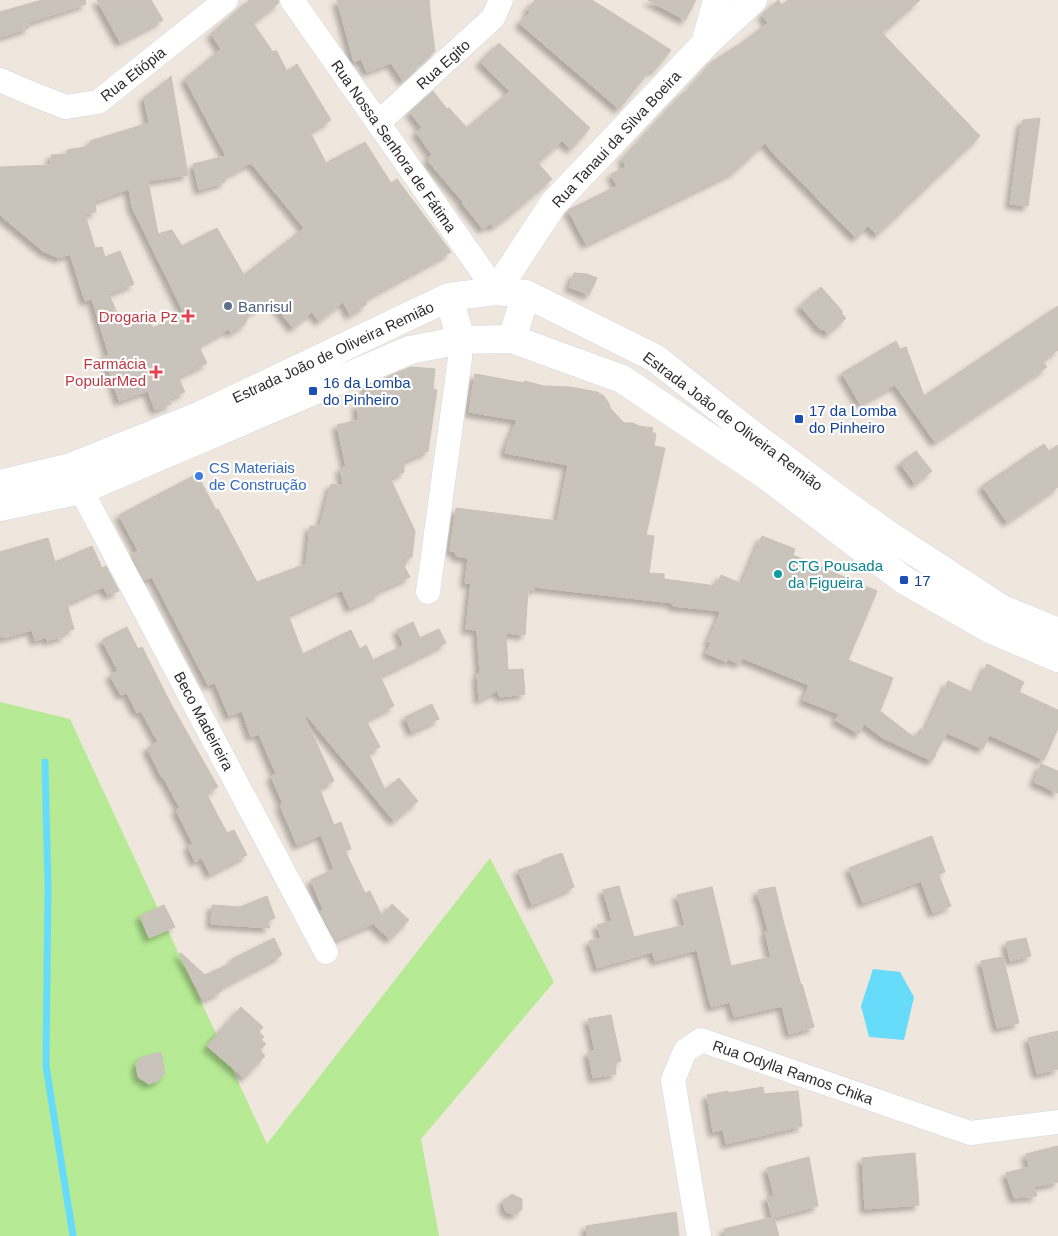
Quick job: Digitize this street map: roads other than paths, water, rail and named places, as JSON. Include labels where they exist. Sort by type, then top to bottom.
[{"type":"main road","points":[[705,44],[717,0]]},
{"type":"main road","name":"Rua Tanaui da Silva Boeira","points":[[496,291],[554,203],[705,44],[753,0]]},
{"type":"main road","name":"Estrada João de Oliveira Remião","points":[[0,484],[68,468],[201,415],[449,297],[496,291],[526,294],[655,358],[810,478],[886,533],[1002,609],[1058,632]]},
{"type":"main road","points":[[512,339],[526,294]]},
{"type":"main road","points":[[449,297],[461,340]]},
{"type":"main road","name":"Estrada João de Oliveira Remião","points":[[0,507],[81,490],[410,350],[461,340],[512,339],[622,378],[764,474],[904,580],[990,630],[1058,658]]},
{"type":"street","name":"Rua Etiópia","points":[[0,80],[35,96],[66,107],[98,102],[226,0]]},
{"type":"street","name":"Rua Nossa Senhora de Fátima","points":[[292,0],[496,291]]},
{"type":"street","name":"Rua Egito","points":[[378,123],[493,18],[501,0]]},
{"type":"street","points":[[428,592],[461,340]]},
{"type":"street","name":"Beco Madeireira","points":[[81,490],[326,952]]},
{"type":"street","name":"Rua Odylla Ramos Chika","points":[[699,1236],[673,1080],[684,1051],[701,1040],[970,1133],[1058,1122]]},
{"type":"water","points":[[873,969],[900,972],[914,997],[904,1040],[869,1037],[861,1006]]},
{"type":"waterway","points":[[45,762],[48,887],[46,1066],[73,1236]]},
{"type":"place","name":"Banrisul","points":[[228,306]]},
{"type":"place","name":"Drogaria Pz","points":[[188,316]]},
{"type":"place","name":"Farmácia PopularMed","points":[[156,372]]},
{"type":"place","name":"16 da Lomba do Pinheiro","points":[[313,391]]},
{"type":"place","name":"17 da Lomba do Pinheiro","points":[[799,419]]},
{"type":"place","name":"CS Materiais de Construção","points":[[199,476]]},
{"type":"place","name":"CTG Pousada da Figueira","points":[[778,574]]},
{"type":"place","name":"17","points":[[904,580]]}]
